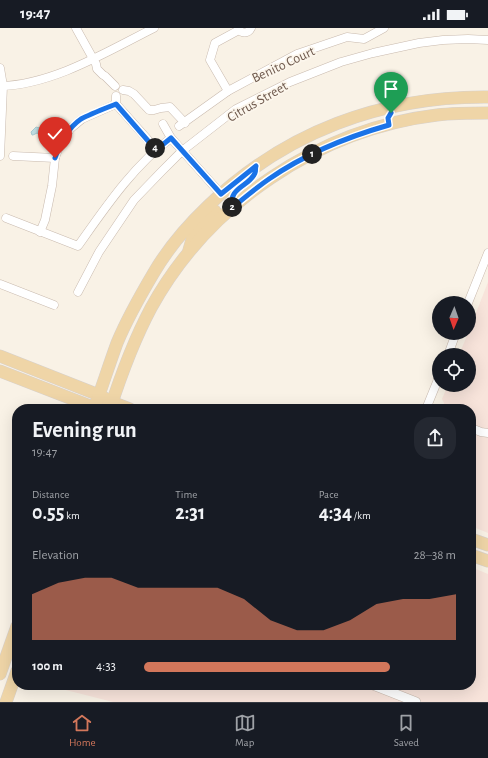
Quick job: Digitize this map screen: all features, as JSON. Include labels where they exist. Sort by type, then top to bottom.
[{"type":"main road","points":[[97,404],[98,395],[117,343],[154,273],[172,246],[196,218],[221,194],[256,166],[303,138],[353,117],[424,100],[488,97]]},
{"type":"main road","points":[[389,125],[388,118],[391,113],[435,105],[448,98]]},
{"type":"main road","points":[[112,404],[132,349],[148,315],[166,284],[188,253],[210,229],[232,208],[269,179],[291,165],[338,142],[364,132],[389,125],[435,116],[461,113],[488,113]]},
{"type":"main road","points":[[232,208],[231,199],[233,195],[255,173],[256,166]]},
{"type":"main road","points":[[188,253],[193,236],[199,227],[221,205],[221,194]]},
{"type":"main road","points":[[0,356],[98,395],[109,404]]},
{"type":"main road","points":[[0,371],[86,404]]},
{"type":"main road","points":[[476,541],[488,546]]},
{"type":"main road","points":[[476,557],[488,561]]},
{"type":"main road","points":[[0,674],[12,640]]},
{"type":"main road","points":[[6,702],[12,684]]},
{"type":"street","points":[[76,28],[95,62],[106,73],[106,76],[114,86]]},
{"type":"street","points":[[1,86],[39,80],[95,62],[154,28]]},
{"type":"street","points":[[228,91],[210,60],[215,43],[239,29],[245,33],[249,32],[251,28]]},
{"type":"street","name":"Benito Court","points":[[123,90],[134,94],[149,110],[170,107],[178,114],[182,124],[228,91],[298,54],[347,37],[364,39],[384,28]]},
{"type":"street","name":"Citrus Street","points":[[78,292],[99,252],[134,200],[182,151],[236,110],[290,82],[341,62],[373,53],[419,43],[443,40],[488,40]]},
{"type":"street","points":[[0,68],[0,156]]},
{"type":"street","points":[[40,232],[45,220],[52,186],[55,158],[58,149],[70,129],[82,119],[116,100],[121,95],[123,90],[120,86],[114,86]]},
{"type":"street","points":[[114,86],[112,92],[116,100],[156,150]]},
{"type":"street","points":[[163,124],[171,138],[221,194]]},
{"type":"street","points":[[6,218],[78,246],[128,178],[156,150],[171,138]]},
{"type":"street","points":[[13,156],[55,158]]},
{"type":"street","points":[[471,296],[488,253]]},
{"type":"street","points":[[0,284],[54,305]]},
{"type":"street","points":[[428,404],[433,392]]},
{"type":"street","points":[[476,430],[488,433]]},
{"type":"street","points":[[386,690],[416,702]]},
{"type":"shaded area","points":[[488,282],[488,533],[476,528],[476,404],[444,404],[442,399],[445,392],[476,392],[476,348],[462,348],[465,340],[476,340],[476,313]]},
{"type":"shaded area","points":[[476,569],[488,574],[488,702],[113,702],[66,690],[476,690]]},
{"type":"water","points":[[36,127],[43,129],[43,134],[41,135],[37,133],[32,135],[31,132]]},
{"type":"route","points":[[55,158],[58,149],[70,129],[82,119],[116,104],[156,150],[171,138],[221,194],[256,166],[255,173],[233,195],[231,199],[232,208],[269,179],[291,165],[338,142],[364,132],[389,125],[388,118],[391,113]]}]
